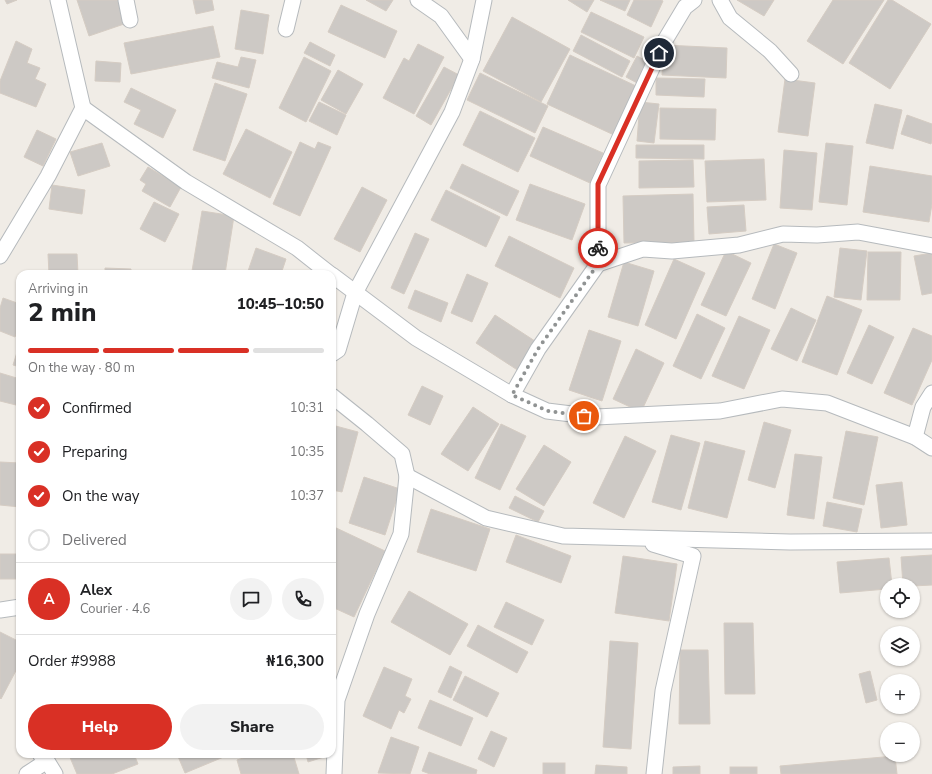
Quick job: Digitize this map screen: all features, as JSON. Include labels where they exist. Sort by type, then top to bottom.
[{"type":"street","points":[[0,256],[48,176],[83,108],[58,0]]},
{"type":"street","points":[[126,0],[130,20]]},
{"type":"street","points":[[286,29],[293,0]]},
{"type":"street","points":[[418,0],[441,16],[472,59]]},
{"type":"street","points":[[336,351],[338,350],[355,293],[452,112],[472,59],[484,0]]},
{"type":"street","points":[[512,395],[538,349],[598,264],[598,184],[664,42],[685,7],[694,0]]},
{"type":"street","points":[[720,0],[730,18],[770,51],[791,74]]},
{"type":"street","points":[[83,108],[186,182],[297,248],[325,270]]},
{"type":"street","points":[[598,264],[643,249],[672,251],[739,244],[783,234],[817,235],[858,232],[932,246]]},
{"type":"street","points":[[336,279],[416,338],[512,395],[548,411],[596,417],[720,410],[782,399],[827,403],[915,437],[932,448]]},
{"type":"street","points":[[915,437],[923,407],[932,393]]},
{"type":"street","points":[[336,399],[402,454],[407,476],[401,534],[367,614],[337,700],[336,725]]},
{"type":"street","points":[[407,476],[486,518],[563,536],[790,542],[932,541]]},
{"type":"street","points":[[634,538],[693,556],[663,692],[654,774]]},
{"type":"street","points":[[0,610],[16,608]]},
{"type":"street","points":[[334,774],[335,758]]},
{"type":"street","points":[[27,774],[47,763]]},
{"type":"building","points":[[5,0],[17,0],[7,4]]},
{"type":"building","points":[[77,0],[119,0],[127,23],[89,36]]},
{"type":"building","points":[[193,0],[212,0],[214,10],[196,14]]},
{"type":"building","points":[[366,0],[393,0],[386,11]]},
{"type":"building","points":[[568,0],[594,0],[587,12]]},
{"type":"building","points":[[600,0],[630,0],[625,11]]},
{"type":"building","points":[[634,0],[663,1],[651,27],[627,15]]},
{"type":"building","points":[[737,0],[774,0],[764,16]]},
{"type":"building","points":[[833,0],[884,0],[843,64],[807,41]]},
{"type":"building","points":[[888,0],[892,0],[931,24],[890,89],[849,63]]},
{"type":"building","points":[[341,5],[397,31],[385,58],[328,32]]},
{"type":"building","points":[[241,10],[269,15],[263,54],[235,49]]},
{"type":"building","points":[[591,12],[644,37],[634,58],[581,32]]},
{"type":"building","points":[[512,17],[570,49],[541,102],[483,71]]},
{"type":"building","points":[[213,26],[220,57],[131,74],[124,43]]},
{"type":"building","points":[[581,35],[630,61],[622,77],[573,51]]},
{"type":"building","points":[[16,41],[32,49],[27,63],[40,68],[35,79],[46,84],[36,107],[0,93],[0,81]]},
{"type":"building","points":[[310,42],[335,55],[330,66],[304,53]]},
{"type":"building","points":[[418,44],[444,57],[414,114],[383,98],[404,58],[409,61]]},
{"type":"building","points":[[664,45],[727,48],[726,78],[662,75]]},
{"type":"building","points":[[570,55],[636,86],[614,135],[547,104]]},
{"type":"building","points":[[637,56],[650,63],[639,84],[626,77]]},
{"type":"building","points":[[241,57],[256,60],[249,88],[212,78],[217,62],[238,67]]},
{"type":"building","points":[[304,57],[331,71],[306,122],[279,108]]},
{"type":"building","points":[[96,61],[121,63],[120,82],[95,81]]},
{"type":"building","points":[[444,67],[459,75],[431,125],[416,116]]},
{"type":"building","points":[[338,70],[363,84],[346,114],[321,100]]},
{"type":"building","points":[[480,73],[548,106],[535,133],[467,100]]},
{"type":"building","points":[[656,78],[705,79],[704,97],[656,95]]},
{"type":"building","points":[[785,79],[815,83],[808,136],[778,132]]},
{"type":"building","points":[[215,83],[247,94],[225,161],[193,150]]},
{"type":"building","points":[[131,88],[176,110],[163,138],[134,124],[141,110],[124,102]]},
{"type":"building","points":[[319,102],[346,115],[337,135],[309,121]]},
{"type":"building","points":[[640,102],[659,104],[654,143],[637,141]]},
{"type":"building","points":[[875,104],[902,110],[893,149],[866,143]]},
{"type":"building","points":[[660,108],[716,109],[715,140],[660,139]]},
{"type":"building","points":[[480,111],[535,138],[518,172],[463,145]]},
{"type":"building","points":[[907,115],[932,124],[931,144],[901,134]]},
{"type":"building","points":[[543,127],[603,153],[590,183],[530,156]]},
{"type":"building","points":[[246,129],[292,152],[270,198],[223,174]]},
{"type":"building","points":[[37,130],[56,139],[43,166],[24,157]]},
{"type":"building","points":[[300,142],[315,149],[318,142],[331,147],[300,216],[273,204]]},
{"type":"building","points":[[102,143],[110,166],[78,176],[70,152]]},
{"type":"building","points":[[826,143],[853,146],[847,205],[819,202]]},
{"type":"building","points":[[636,145],[704,145],[704,159],[636,158]]},
{"type":"building","points":[[784,150],[817,153],[812,210],[780,208]]},
{"type":"building","points":[[764,159],[766,200],[707,202],[705,161]]},
{"type":"building","points":[[693,160],[694,187],[639,188],[639,161]]},
{"type":"building","points":[[462,164],[519,191],[507,216],[450,188]]},
{"type":"building","points":[[870,166],[932,176],[932,204],[929,222],[863,212]]},
{"type":"building","points":[[148,167],[181,187],[170,207],[142,191],[146,184],[140,180]]},
{"type":"building","points":[[530,184],[585,204],[572,240],[516,220]]},
{"type":"building","points":[[52,185],[85,190],[82,214],[49,209]]},
{"type":"building","points":[[362,187],[387,200],[360,252],[334,239]]},
{"type":"building","points":[[446,190],[500,217],[486,247],[431,220]]},
{"type":"building","points":[[693,194],[694,242],[624,243],[623,196]]},
{"type":"building","points":[[154,202],[179,214],[165,242],[140,229]]},
{"type":"building","points":[[744,205],[746,231],[709,234],[707,207]]},
{"type":"building","points":[[202,211],[234,216],[226,270],[192,270]]},
{"type":"building","points":[[415,233],[429,239],[404,294],[391,288]]},
{"type":"building","points":[[509,236],[574,268],[560,298],[495,266]]},
{"type":"building","points":[[774,244],[797,253],[775,309],[752,299]]},
{"type":"building","points":[[256,248],[286,259],[282,270],[248,270]]},
{"type":"building","points":[[840,248],[867,251],[861,300],[834,297]]},
{"type":"building","points":[[726,251],[751,263],[726,316],[701,305]]},
{"type":"building","points":[[868,252],[901,252],[900,300],[867,300]]},
{"type":"building","points":[[932,253],[932,293],[922,295],[914,256]]},
{"type":"building","points":[[48,254],[77,254],[78,270],[49,270]]},
{"type":"building","points":[[674,259],[705,273],[676,339],[645,325]]},
{"type":"building","points":[[624,262],[654,271],[638,326],[608,317]]},
{"type":"building","points":[[105,268],[131,269],[131,270],[105,270]]},
{"type":"building","points":[[467,274],[488,283],[472,322],[451,313]]},
{"type":"building","points":[[415,290],[448,303],[441,322],[408,308]]},
{"type":"building","points":[[827,296],[862,310],[837,375],[802,362]]},
{"type":"building","points":[[3,298],[16,303],[15,337],[0,331],[0,308]]},
{"type":"building","points":[[791,308],[816,320],[797,361],[771,349]]},
{"type":"building","points":[[697,314],[725,328],[701,379],[673,366]]},
{"type":"building","points":[[495,315],[538,343],[519,371],[476,343]]},
{"type":"building","points":[[739,316],[770,330],[744,389],[712,376]]},
{"type":"building","points":[[869,325],[894,337],[872,384],[847,373]]},
{"type":"building","points":[[913,328],[932,336],[932,360],[912,405],[884,393]]},
{"type":"building","points":[[589,330],[621,341],[602,401],[569,390]]},
{"type":"building","points":[[636,349],[664,363],[641,412],[613,399]]},
{"type":"building","points":[[16,356],[16,366],[13,365]]},
{"type":"building","points":[[0,373],[16,378],[16,405],[0,401]]},
{"type":"building","points":[[422,386],[443,396],[430,425],[408,415]]},
{"type":"building","points":[[473,407],[499,424],[468,471],[441,454]]},
{"type":"building","points":[[764,422],[791,430],[775,488],[748,480]]},
{"type":"building","points":[[501,424],[526,436],[500,490],[475,478]]},
{"type":"building","points":[[336,426],[358,432],[342,492],[336,491]]},
{"type":"building","points":[[846,431],[878,437],[864,505],[833,498]]},
{"type":"building","points":[[671,435],[700,443],[681,510],[652,502]]},
{"type":"building","points":[[625,436],[656,451],[624,518],[593,503]]},
{"type":"building","points":[[705,441],[745,451],[727,518],[688,508]]},
{"type":"building","points":[[544,445],[571,462],[544,506],[516,489]]},
{"type":"building","points":[[795,454],[822,457],[814,519],[787,515]]},
{"type":"building","points":[[0,462],[16,463],[16,507],[0,505]]},
{"type":"building","points":[[364,477],[400,489],[385,535],[349,523]]},
{"type":"building","points":[[902,482],[907,525],[881,528],[876,485]]},
{"type":"building","points":[[515,496],[544,511],[538,522],[509,508]]},
{"type":"building","points":[[827,502],[862,509],[857,532],[823,526]]},
{"type":"building","points":[[431,509],[490,529],[476,571],[417,552]]},
{"type":"building","points":[[336,528],[385,551],[354,617],[336,609]]},
{"type":"building","points":[[516,535],[571,556],[561,583],[506,562]]},
{"type":"building","points":[[0,554],[16,554],[16,579],[0,579]]},
{"type":"building","points":[[932,555],[932,585],[920,586],[920,578],[902,578],[901,557]]},
{"type":"building","points":[[623,556],[677,564],[669,621],[615,613]]},
{"type":"building","points":[[889,558],[891,578],[880,578],[880,590],[840,593],[837,562]]},
{"type":"building","points":[[409,591],[468,624],[450,655],[391,622]]},
{"type":"building","points":[[506,602],[544,620],[532,645],[494,627]]},
{"type":"building","points":[[724,623],[753,623],[755,694],[725,694]]},
{"type":"building","points":[[478,625],[528,652],[517,673],[467,646]]},
{"type":"building","points":[[0,632],[16,640],[16,671],[1,699]]},
{"type":"building","points":[[610,641],[638,643],[631,749],[603,747]]},
{"type":"building","points":[[680,650],[708,650],[710,724],[679,724]]},
{"type":"building","points":[[450,666],[462,672],[451,698],[438,692]]},
{"type":"building","points":[[384,667],[412,679],[405,696],[411,699],[404,713],[399,710],[391,729],[363,716]]},
{"type":"building","points":[[870,671],[877,700],[866,703],[859,674]]},
{"type":"building","points":[[465,676],[499,693],[487,717],[453,700]]},
{"type":"building","points":[[430,700],[473,718],[461,746],[418,728]]},
{"type":"building","points":[[491,731],[507,738],[494,767],[478,759]]},
{"type":"building","points":[[391,737],[419,747],[410,774],[378,773]]},
{"type":"building","points":[[429,752],[477,770],[476,774],[430,774],[422,771]]},
{"type":"building","points":[[880,757],[880,762],[896,762],[897,774],[781,774],[780,766]]},
{"type":"building","points":[[70,758],[136,758],[138,764],[112,774],[77,774]]},
{"type":"building","points":[[179,758],[221,758],[185,773]]},
{"type":"building","points":[[243,758],[294,758],[299,774],[241,774],[237,760]]},
{"type":"building","points":[[307,758],[321,758],[308,762]]},
{"type":"building","points":[[543,763],[565,763],[565,774],[543,774]]},
{"type":"building","points":[[596,765],[627,767],[627,774],[595,774]]},
{"type":"building","points":[[700,766],[700,774],[673,774],[673,767]]},
{"type":"building","points":[[730,767],[757,767],[757,774],[730,774]]},
{"type":"way so far","points":[[584,416],[548,411],[512,395],[538,349],[598,264],[598,248]]},
{"type":"route","points":[[598,248],[598,184],[659,53]]}]
